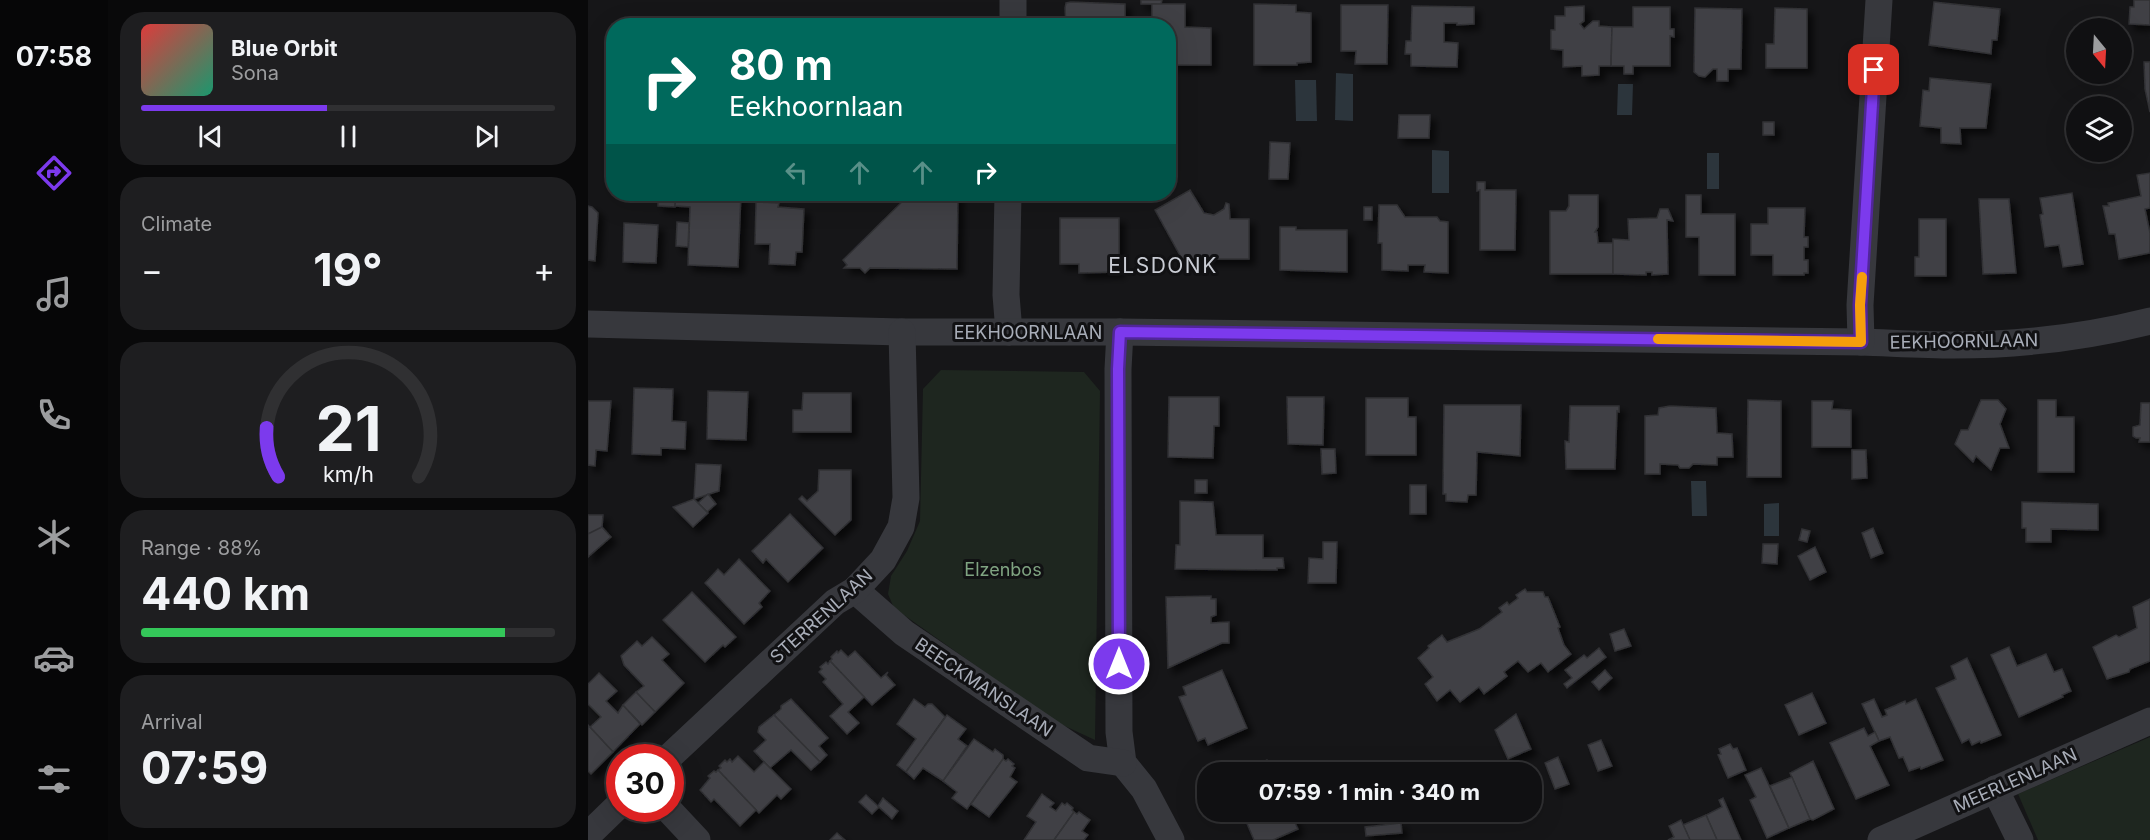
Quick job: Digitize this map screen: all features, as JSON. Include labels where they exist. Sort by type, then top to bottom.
[{"type":"street","points":[[1013,0],[1013,18]]},
{"type":"street","points":[[1861,342],[1860,305],[1879,0]]},
{"type":"street","points":[[1008,201],[1006,295],[1009,332]]},
{"type":"street","name":"EEKHOORNLAAN","points":[[588,324],[902,332],[1120,332],[1954,345],[2040,341],[2122,328],[2150,321]]},
{"type":"street","name":"STERRENLAAN","points":[[683,744],[835,602],[855,590],[883,560],[901,527],[906,498],[902,332]]},
{"type":"street","points":[[1120,332],[1118,369],[1119,732],[1123,763],[1144,789],[1171,840]]},
{"type":"street","name":"BEECKMANSLAAN","points":[[855,590],[904,633],[1088,758],[1123,763]]},
{"type":"street","name":"MEERLENLAAN","points":[[1881,840],[2150,721]]},
{"type":"street","points":[[1995,789],[2020,840]]},
{"type":"street","points":[[588,835],[606,818]]},
{"type":"street","points":[[681,822],[698,840]]},
{"type":"green space","name":"Elzenbos","points":[[941,370],[1084,372],[1100,391],[1095,740],[1054,721],[894,608],[888,594],[891,576],[907,551],[920,521],[923,389]]},
{"type":"green space","points":[[2150,737],[2150,840],[2038,840],[2018,794]]},
{"type":"shaded area","points":[[1336,73],[1353,74],[1353,121],[1335,120]]},
{"type":"shaded area","points":[[1295,80],[1316,80],[1317,121],[1296,121]]},
{"type":"shaded area","points":[[1618,84],[1633,84],[1632,115],[1617,115]]},
{"type":"shaded area","points":[[1432,150],[1449,151],[1449,193],[1432,193]]},
{"type":"shaded area","points":[[1707,153],[1719,153],[1719,189],[1707,189]]},
{"type":"shaded area","points":[[1691,481],[1706,481],[1707,516],[1692,516]]},
{"type":"shaded area","points":[[1779,503],[1779,536],[1764,536],[1764,504]]},
{"type":"building","points":[[1141,0],[1162,0],[1161,4],[1141,4]]},
{"type":"building","points":[[2134,0],[2150,0],[2150,25],[2132,24],[2132,18],[2129,18],[2130,7],[2134,7]]},
{"type":"building","points":[[1934,2],[2000,9],[1997,40],[1992,40],[1991,54],[1929,45]]},
{"type":"building","points":[[1066,3],[1125,4],[1125,18],[1066,18]]},
{"type":"building","points":[[1152,4],[1185,4],[1185,27],[1211,28],[1211,65],[1176,65],[1176,18],[1152,18]]},
{"type":"building","points":[[1254,4],[1296,5],[1296,12],[1311,13],[1311,62],[1297,63],[1297,65],[1254,65]]},
{"type":"building","points":[[1341,5],[1388,5],[1387,64],[1355,64],[1356,51],[1341,51]]},
{"type":"building","points":[[1412,6],[1474,7],[1474,24],[1444,23],[1444,42],[1458,43],[1457,67],[1411,66],[1411,54],[1405,54],[1406,41],[1411,41]]},
{"type":"building","points":[[1584,6],[1584,21],[1580,24],[1584,29],[1593,21],[1599,21],[1599,26],[1612,27],[1611,66],[1599,66],[1599,75],[1582,76],[1582,66],[1563,67],[1563,50],[1551,49],[1551,30],[1555,30],[1555,16],[1565,16],[1565,7]]},
{"type":"building","points":[[1633,7],[1670,7],[1670,29],[1674,29],[1674,37],[1670,36],[1670,66],[1633,66],[1633,74],[1624,74],[1624,66],[1611,66],[1612,27],[1633,27]]},
{"type":"building","points":[[1695,8],[1742,9],[1741,69],[1728,69],[1728,81],[1717,81],[1717,69],[1713,69],[1705,77],[1694,72]]},
{"type":"building","points":[[1775,8],[1807,9],[1807,68],[1766,68],[1766,44],[1774,44]]},
{"type":"building","points":[[2144,62],[2150,62],[2150,112],[2145,89]]},
{"type":"building","points":[[1930,78],[1991,84],[1986,128],[1960,128],[1961,144],[1941,143],[1941,128],[1920,126],[1923,90],[1929,91]]},
{"type":"building","points":[[1399,115],[1430,115],[1429,138],[1398,138]]},
{"type":"building","points":[[1763,122],[1774,122],[1774,135],[1763,135]]},
{"type":"building","points":[[1270,142],[1290,143],[1288,179],[1269,179]]},
{"type":"building","points":[[2150,173],[2150,208],[2145,209],[2150,233],[2150,253],[2119,259],[2115,234],[2109,234],[2103,206],[2141,196],[2137,175]]},
{"type":"building","points":[[1477,182],[1485,182],[1485,190],[1516,190],[1515,250],[1480,250],[1480,190],[1477,191]]},
{"type":"building","points":[[1190,190],[1204,213],[1214,215],[1224,209],[1226,203],[1229,204],[1230,219],[1249,219],[1249,259],[1182,259],[1155,210],[1171,201],[1176,201],[1176,198]]},
{"type":"building","points":[[2072,193],[2083,264],[2063,267],[2059,245],[2045,247],[2040,198]]},
{"type":"building","points":[[1569,195],[1598,195],[1598,227],[1595,232],[1597,232],[1598,243],[1613,243],[1613,274],[1550,274],[1550,211],[1566,211],[1569,206]]},
{"type":"building","points":[[1686,195],[1701,195],[1701,214],[1735,214],[1735,275],[1699,275],[1699,237],[1686,237]]},
{"type":"building","points":[[1979,199],[2009,199],[2016,273],[1983,274]]},
{"type":"building","points":[[658,201],[675,201],[675,207],[658,206]]},
{"type":"building","points":[[675,201],[741,201],[738,267],[688,265],[690,207],[675,206]]},
{"type":"building","points":[[903,201],[958,201],[957,269],[870,268],[865,273],[860,268],[844,268],[847,265],[843,260]]},
{"type":"building","points":[[756,202],[779,203],[778,207],[804,209],[802,252],[796,252],[795,265],[769,264],[770,244],[755,244]]},
{"type":"building","points":[[1379,205],[1397,205],[1405,217],[1437,217],[1440,221],[1448,222],[1448,273],[1424,272],[1425,265],[1408,265],[1408,271],[1382,270],[1382,243],[1378,243]]},
{"type":"building","points":[[588,206],[598,213],[595,261],[588,260]]},
{"type":"building","points":[[1364,207],[1372,207],[1372,220],[1364,220]]},
{"type":"building","points":[[1768,208],[1805,208],[1804,237],[1808,237],[1808,247],[1804,247],[1804,260],[1808,260],[1808,273],[1773,275],[1773,255],[1751,255],[1751,224],[1768,224]]},
{"type":"building","points":[[1660,209],[1668,209],[1673,221],[1667,220],[1668,274],[1652,275],[1652,272],[1646,272],[1646,275],[1613,274],[1613,239],[1629,240],[1628,219],[1657,218]]},
{"type":"building","points":[[1060,218],[1119,218],[1119,272],[1079,273],[1079,264],[1060,264]]},
{"type":"building","points":[[1919,219],[1946,219],[1946,276],[1915,276],[1915,257],[1919,257]]},
{"type":"building","points":[[677,222],[689,223],[688,247],[676,246]]},
{"type":"building","points":[[624,223],[658,225],[656,263],[623,262]]},
{"type":"building","points":[[1280,227],[1296,227],[1296,230],[1347,230],[1347,272],[1280,270]]},
{"type":"building","points":[[634,388],[673,389],[672,421],[686,422],[685,449],[661,448],[661,455],[632,454]]},
{"type":"building","points":[[708,391],[748,392],[746,440],[707,439]]},
{"type":"building","points":[[803,393],[851,393],[851,432],[793,432],[793,410],[802,410]]},
{"type":"building","points":[[1169,397],[1219,397],[1219,426],[1214,426],[1213,458],[1168,457]]},
{"type":"building","points":[[1287,397],[1324,397],[1323,445],[1288,444]]},
{"type":"building","points":[[1366,398],[1408,398],[1408,417],[1416,417],[1416,455],[1366,455]]},
{"type":"building","points":[[1748,400],[1781,401],[1781,477],[1747,477]]},
{"type":"building","points":[[1981,400],[1998,400],[2006,409],[2000,424],[2009,448],[2000,448],[1991,470],[1976,456],[1973,462],[1955,444],[1961,430],[1968,430]]},
{"type":"building","points":[[2038,400],[2056,400],[2056,417],[2074,417],[2074,472],[2038,472]]},
{"type":"building","points":[[588,401],[611,401],[607,451],[596,450],[595,466],[588,465]]},
{"type":"building","points":[[1812,401],[1833,401],[1832,409],[1851,410],[1851,447],[1812,447]]},
{"type":"building","points":[[2141,403],[2150,403],[2150,442],[2139,442],[2140,438],[2133,436],[2133,427],[2140,425]]},
{"type":"building","points":[[1444,405],[1521,405],[1520,456],[1477,452],[1476,495],[1468,495],[1467,502],[1446,501],[1446,494],[1443,494]]},
{"type":"building","points":[[1570,406],[1619,406],[1615,469],[1566,469],[1565,441],[1569,442]]},
{"type":"building","points":[[1670,406],[1716,408],[1717,433],[1732,434],[1733,457],[1717,457],[1717,465],[1693,464],[1689,468],[1660,464],[1660,474],[1645,474],[1645,416],[1658,415],[1659,408]]},
{"type":"building","points":[[1321,449],[1335,449],[1336,473],[1322,474]]},
{"type":"building","points":[[1852,450],[1866,450],[1867,478],[1852,479]]},
{"type":"building","points":[[696,464],[721,465],[719,491],[694,499]]},
{"type":"building","points":[[819,470],[851,470],[851,520],[835,535],[799,499],[802,496],[807,501],[818,491]]},
{"type":"building","points":[[1195,480],[1207,480],[1207,493],[1195,493]]},
{"type":"building","points":[[1410,485],[1426,485],[1426,514],[1410,514]]},
{"type":"building","points":[[708,494],[716,504],[707,512],[698,503]]},
{"type":"building","points":[[694,499],[708,513],[693,527],[673,507]]},
{"type":"building","points":[[1180,501],[1213,502],[1216,535],[1263,535],[1263,558],[1283,558],[1284,568],[1277,568],[1277,570],[1175,569],[1176,545],[1180,545]]},
{"type":"building","points":[[2022,502],[2098,504],[2098,530],[2051,529],[2051,542],[2026,542],[2026,528],[2022,528]]},
{"type":"building","points":[[790,514],[823,548],[788,582],[766,559],[763,563],[752,551]]},
{"type":"building","points":[[588,515],[603,515],[602,527],[588,534]]},
{"type":"building","points":[[602,527],[611,537],[588,557],[588,534]]},
{"type":"building","points":[[1873,528],[1883,553],[1871,558],[1862,533]]},
{"type":"building","points":[[1802,529],[1810,531],[1807,542],[1799,540]]},
{"type":"building","points":[[1323,542],[1337,542],[1336,583],[1308,583],[1309,558],[1323,559]]},
{"type":"building","points":[[1763,544],[1778,544],[1777,564],[1762,563]]},
{"type":"building","points":[[1815,547],[1826,572],[1810,580],[1798,556]]},
{"type":"building","points":[[739,559],[770,591],[759,603],[762,607],[744,624],[705,583],[718,569],[724,575]]},
{"type":"building","points":[[1525,589],[1527,592],[1543,592],[1545,597],[1548,597],[1560,627],[1558,628],[1564,645],[1571,654],[1548,672],[1541,663],[1528,672],[1518,661],[1504,672],[1507,676],[1484,694],[1479,687],[1460,702],[1450,690],[1437,701],[1425,684],[1433,677],[1418,658],[1442,635],[1447,642],[1479,629],[1502,612],[1499,608],[1507,602],[1509,605],[1518,598],[1516,595]]},
{"type":"building","points":[[692,592],[736,637],[725,647],[723,645],[705,662],[663,620]]},
{"type":"building","points":[[1211,596],[1211,599],[1216,599],[1216,615],[1211,617],[1211,623],[1229,622],[1229,643],[1222,643],[1168,668],[1166,597]]},
{"type":"building","points":[[2150,599],[2150,661],[2130,669],[2129,672],[2107,679],[2093,647],[2116,635],[2119,637],[2137,628],[2133,607]]},
{"type":"building","points":[[1624,629],[1631,646],[1615,651],[1610,634]]},
{"type":"building","points":[[652,637],[669,654],[662,660],[684,683],[655,712],[636,692],[644,686],[624,665],[621,656],[637,641],[642,646]]},
{"type":"building","points":[[2009,647],[2017,666],[2046,654],[2054,672],[2062,669],[2071,691],[2019,717],[1991,655]]},
{"type":"building","points":[[1599,648],[1606,657],[1567,688],[1564,684],[1572,678],[1565,670],[1584,655],[1587,658]]},
{"type":"building","points":[[841,650],[848,657],[855,651],[881,678],[888,672],[886,675],[895,685],[872,705],[830,661],[837,651],[838,653]]},
{"type":"building","points":[[1967,658],[2001,735],[1972,745],[1969,739],[1962,743],[1936,688],[1956,679],[1951,666]]},
{"type":"building","points":[[830,661],[864,697],[848,712],[859,723],[847,734],[830,716],[843,704],[823,682],[826,679],[819,672],[822,669],[820,667]]},
{"type":"building","points":[[1222,670],[1247,728],[1208,745],[1205,738],[1198,741],[1179,697],[1186,695],[1183,687]]},
{"type":"building","points":[[1605,670],[1612,678],[1599,690],[1592,682]]},
{"type":"building","points":[[599,673],[617,691],[606,701],[618,713],[623,705],[640,724],[621,744],[606,744],[590,727],[601,717],[588,704],[588,684]]},
{"type":"building","points":[[636,692],[655,712],[642,725],[623,705]]},
{"type":"building","points":[[1812,693],[1826,723],[1799,735],[1785,705]]},
{"type":"building","points":[[791,699],[828,738],[819,746],[827,755],[820,762],[774,715]]},
{"type":"building","points":[[914,699],[925,707],[932,704],[945,717],[906,772],[897,765],[916,739],[897,724]]},
{"type":"building","points":[[1874,699],[1882,717],[1887,715],[1885,710],[1916,699],[1943,760],[1909,771],[1903,757],[1899,758],[1890,737],[1879,741],[1862,704]]},
{"type":"building","points":[[1516,714],[1531,749],[1508,759],[1495,730]]},
{"type":"building","points":[[774,715],[820,762],[811,770],[791,750],[770,768],[754,751],[766,740],[758,732],[759,727]]},
{"type":"building","points":[[947,715],[966,729],[958,739],[967,746],[943,781],[923,768],[914,779],[906,772]]},
{"type":"building","points":[[588,725],[606,744],[606,759],[591,774],[588,771]]},
{"type":"building","points":[[1864,728],[1868,736],[1875,732],[1879,741],[1870,746],[1889,785],[1856,799],[1830,743]]},
{"type":"building","points":[[974,739],[993,752],[995,749],[1003,755],[1003,759],[967,809],[952,798],[957,792],[943,781]]},
{"type":"building","points":[[1601,740],[1612,766],[1598,771],[1588,745]]},
{"type":"building","points":[[1730,744],[1733,749],[1737,748],[1746,770],[1728,778],[1718,755],[1721,754],[1719,749]]},
{"type":"building","points":[[738,756],[754,772],[764,762],[791,789],[781,799],[777,795],[759,813],[718,770],[725,760],[727,762],[730,759],[732,762]]},
{"type":"building","points":[[1558,757],[1569,784],[1555,789],[1545,763]]},
{"type":"building","points":[[1003,759],[1006,761],[1008,759],[1014,764],[1012,766],[1015,768],[1010,777],[1017,782],[989,817],[971,804]]},
{"type":"building","points":[[1813,761],[1834,809],[1813,820],[1810,819],[1790,773]]},
{"type":"building","points":[[1761,768],[1789,828],[1767,838],[1750,800],[1756,797],[1745,775]]},
{"type":"building","points":[[718,770],[756,810],[740,826],[714,799],[711,802],[700,790],[710,778],[708,776]]},
{"type":"building","points":[[1792,777],[1810,819],[1789,828],[1770,786]]},
{"type":"building","points":[[1042,794],[1054,803],[1050,807],[1056,811],[1062,803],[1065,805],[1067,803],[1074,812],[1054,840],[1024,840],[1036,822],[1027,816]]},
{"type":"building","points":[[866,795],[879,807],[872,814],[859,802]]},
{"type":"building","points":[[883,798],[898,811],[892,819],[878,806]]},
{"type":"building","points":[[1723,798],[1741,840],[1717,840],[1706,815],[1722,807],[1719,800]]},
{"type":"building","points":[[1074,812],[1077,814],[1079,812],[1090,820],[1082,831],[1088,835],[1084,840],[1054,840]]},
{"type":"building","points":[[1706,815],[1717,840],[1690,840],[1683,825]]},
{"type":"building","points":[[1681,820],[1690,840],[1668,840],[1674,837],[1669,826]]},
{"type":"building","points":[[1246,822],[1295,822],[1298,829],[1273,840],[1254,840]]},
{"type":"building","points":[[1401,823],[1402,833],[1366,836],[1365,827]]},
{"type":"building","points":[[837,833],[845,840],[830,840]]},
{"type":"slow traffic","points":[[1658,339],[1861,342],[1862,277]]},
{"type":"district","name":"ELSDONK","points":[[1163,265]]},
{"type":"route","points":[[1119,664],[1118,369],[1120,332],[1861,342],[1860,305],[1874,70]]}]
